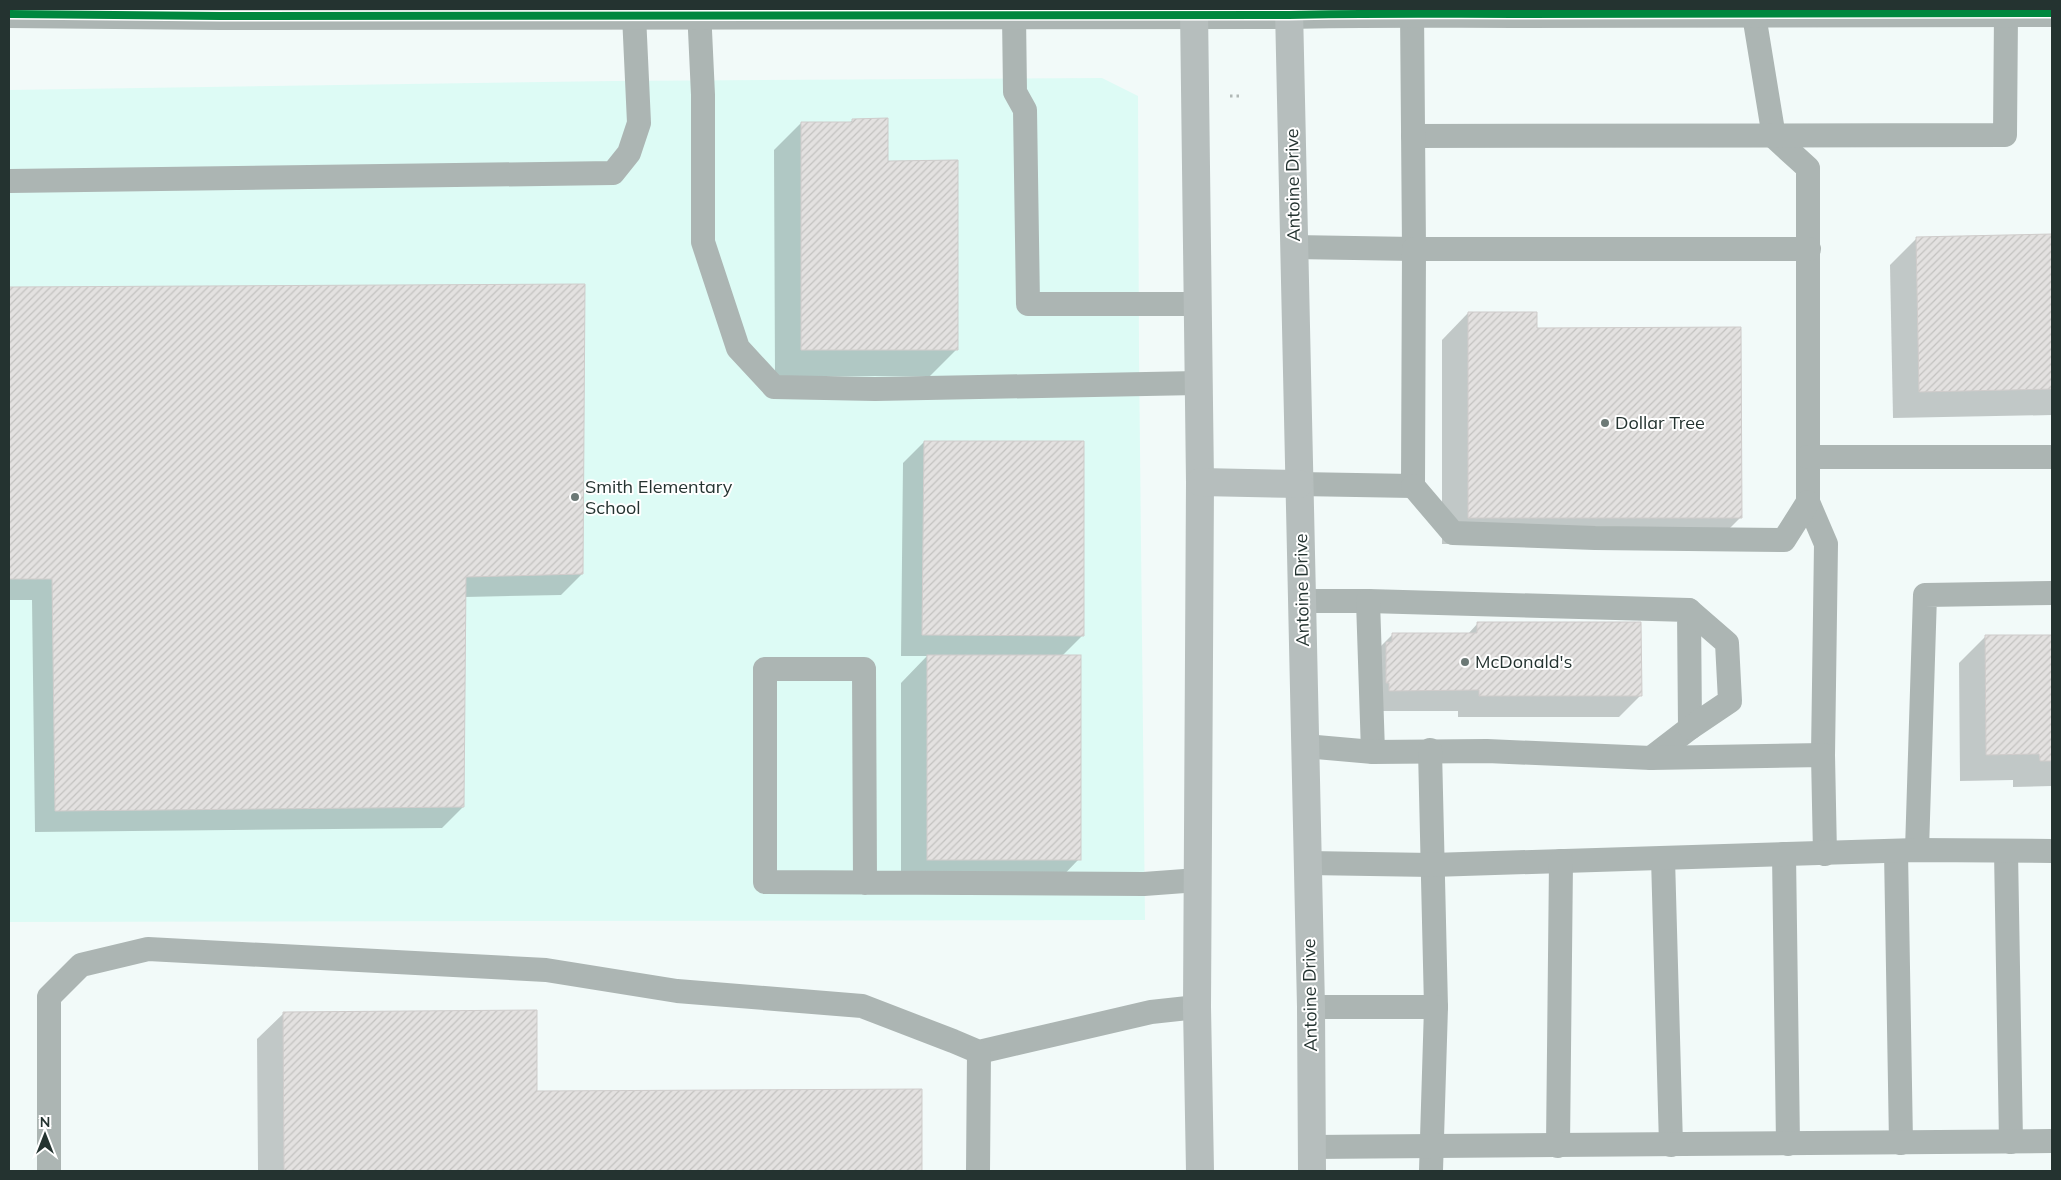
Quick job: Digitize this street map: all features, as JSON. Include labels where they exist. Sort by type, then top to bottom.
[{"type":"main road","points":[[1194,12],[1200,482],[1197,1007],[1200,1171]]},
{"type":"main road","name":"Antoine Drive","points":[[1289,12],[1311,1007],[1312,1159]]},
{"type":"main road","points":[[1200,482],[1299,484]]},
{"type":"street","points":[[9,14],[453,12],[634,15],[699,12],[909,12],[1014,15],[1194,12],[1348,13],[1753,10],[2052,12]]},
{"type":"lane","points":[[1753,10],[1774,137],[1808,168],[1808,502],[1826,544],[1825,854]]},
{"type":"lane","points":[[699,12],[703,95],[703,242],[738,348],[774,387],[875,390],[1198,383]]},
{"type":"lane","points":[[1412,12],[1414,486],[1453,533],[1595,538],[1784,540],[1808,502]]},
{"type":"lane","points":[[1413,136],[1774,137],[2005,135],[2006,12]]},
{"type":"lane","points":[[9,181],[613,173],[629,152],[639,123],[634,15]]},
{"type":"lane","points":[[1014,15],[1015,92],[1025,110],[1028,304],[1197,304]]},
{"type":"lane","points":[[1294,247],[1414,249],[1809,249]]},
{"type":"lane","points":[[1808,457],[2052,457]]},
{"type":"lane","points":[[1299,484],[1414,486]]},
{"type":"lane","points":[[1901,1142],[1906,851],[1925,594],[2052,593]]},
{"type":"lane","points":[[1302,602],[1368,601],[1689,610],[1728,643],[1730,701],[1690,728],[1651,758]]},
{"type":"lane","points":[[1368,601],[1373,752]]},
{"type":"lane","points":[[1689,610],[1690,728]]},
{"type":"lane","points":[[865,883],[864,669],[766,669],[766,882],[865,883],[1144,884],[1198,880]]},
{"type":"lane","points":[[1305,746],[1373,752],[1430,750],[1651,758],[1824,755]]},
{"type":"lane","points":[[1430,750],[1436,1007],[1431,1171]]},
{"type":"lane","points":[[1308,863],[1432,865],[1906,851],[2052,851]]},
{"type":"lane","points":[[2006,851],[2011,1142]]},
{"type":"lane","points":[[1784,854],[1788,1144]]},
{"type":"lane","points":[[1664,858],[1671,1145]]},
{"type":"lane","points":[[1558,1146],[1561,861]]},
{"type":"lane","points":[[49,1171],[49,997],[81,965],[148,949],[546,970],[677,991],[862,1006],[979,1052],[1151,1012],[1197,1007]]},
{"type":"lane","points":[[1311,1007],[1436,1007]]},
{"type":"lane","points":[[978,1171],[979,1052]]},
{"type":"lane","points":[[1312,1159],[1432,1147],[2052,1141]]},
{"type":"shaded area","name":"Smith Elementary School","points":[[1102,78],[1138,96],[1145,920],[9,922],[9,90],[613,81]]},
{"type":"building","points":[[888,118],[888,161],[958,160],[958,350],[801,350],[801,122],[852,122],[852,119]]},
{"type":"building","points":[[2052,234],[2052,389],[1919,392],[1916,237]]},
{"type":"building","points":[[585,284],[583,574],[466,577],[464,807],[55,811],[52,579],[9,579],[9,287]]},
{"type":"building","name":"Dollar Tree","points":[[1468,312],[1537,312],[1537,328],[1741,327],[1742,518],[1468,518]]},
{"type":"building","points":[[924,441],[1084,441],[1084,636],[922,635]]},
{"type":"building","points":[[1477,622],[1641,622],[1642,696],[1479,696],[1479,690],[1389,691],[1389,683],[1386,683],[1386,642],[1392,642],[1392,633],[1477,633]]},
{"type":"building","points":[[1985,635],[2052,635],[2052,761],[2040,761],[2039,754],[1986,755]]},
{"type":"building","points":[[927,655],[1081,655],[1081,860],[927,860]]},
{"type":"building","points":[[537,1010],[537,1091],[922,1089],[922,1171],[284,1171],[283,1012]]},
{"type":"cycle path","points":[[9,14],[220,16],[2052,13]]},
{"type":"place","name":"Dollar Tree","points":[[1605,423]]},
{"type":"place","name":"Smith Elementary School","points":[[575,497]]},
{"type":"place","name":"McDonald's","points":[[1465,662]]}]
